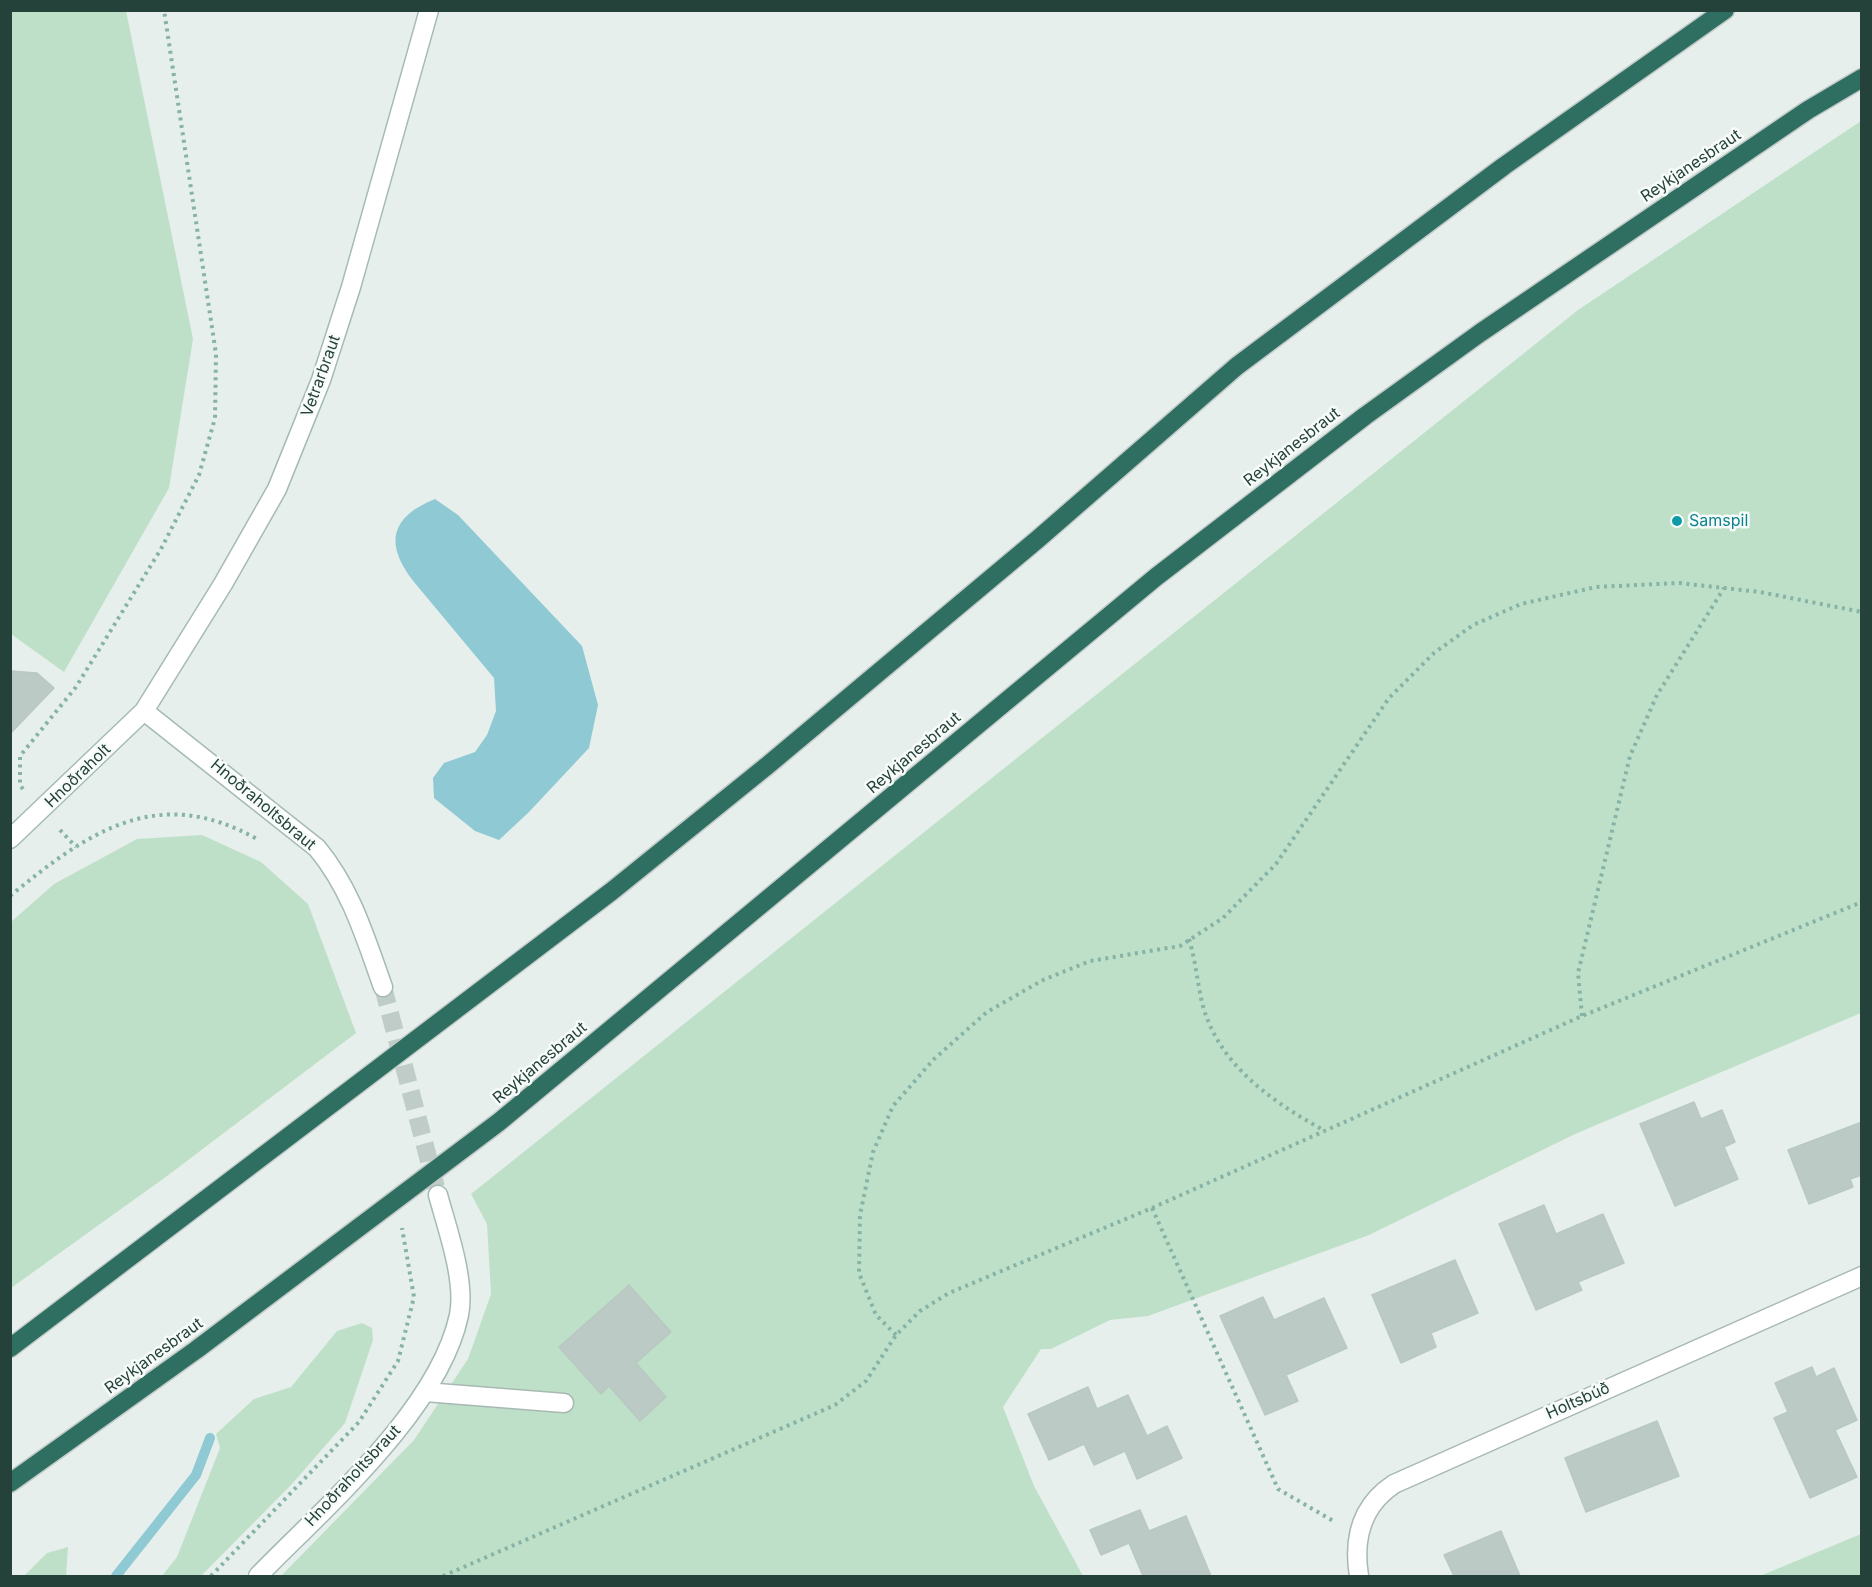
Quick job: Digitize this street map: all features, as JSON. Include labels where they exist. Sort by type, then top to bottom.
[{"type":"highway","points":[[10,1348],[612,891],[768,765],[1038,539],[1237,366],[1504,166],[1725,10]]},
{"type":"highway","name":"Reykjanesbraut","points":[[10,1484],[196,1350],[499,1122],[1156,577],[1365,416],[1480,333],[1808,110],[1862,78]]},
{"type":"street","name":"Vetrarbraut","points":[[144,711],[223,584],[277,489],[321,380],[351,287],[429,10]]},
{"type":"street","name":"Hnoðraholt","points":[[10,839],[144,711]]},
{"type":"street","name":"Hnoðraholtsbraut","points":[[144,711],[221,770],[316,848],[336,872],[352,901],[383,987]]},
{"type":"street","name":"Hnoðraholtsbraut","points":[[258,1576],[373,1459],[425,1392],[445,1353],[459,1314],[457,1269],[438,1195]]},
{"type":"street","name":"Holtsbúð","points":[[1359,1576],[1357,1535],[1370,1506],[1382,1492],[1406,1476],[1862,1276]]},
{"type":"street","points":[[425,1392],[564,1403]]},
{"type":"path","points":[[76,687],[161,549],[194,486],[215,418],[216,354],[164,10]]},
{"type":"path","points":[[896,1335],[876,1315],[859,1273],[860,1215],[873,1152],[893,1106],[934,1059],[987,1012],[1043,980],[1090,961],[1179,946],[1223,918],[1276,864],[1389,698],[1434,653],[1473,625],[1521,604],[1596,587],[1679,583],[1760,592],[1862,612]]},
{"type":"path","points":[[1582,1017],[1578,973],[1630,756],[1657,694],[1724,588]]},
{"type":"path","points":[[10,896],[76,847],[109,827],[142,816],[166,812],[200,818],[242,830],[261,841]]},
{"type":"path","points":[[443,1576],[835,1405],[866,1381],[896,1335],[920,1311],[949,1293],[1152,1208],[1582,1017],[1862,902]]},
{"type":"path","points":[[1189,939],[1197,969],[1201,999],[1213,1032],[1224,1051],[1242,1072],[1281,1107],[1325,1132]]},
{"type":"path","points":[[1152,1208],[1278,1489],[1357,1535]]},
{"type":"path","points":[[211,1576],[359,1422],[398,1360],[414,1297],[401,1221]]},
{"type":"green space","points":[[11,10],[126,11],[193,339],[169,488],[64,672],[11,634]]},
{"type":"green space","points":[[1861,121],[1861,1013],[1575,1134],[1369,1235],[1148,1316],[1110,1320],[1051,1349],[1041,1349],[1003,1407],[1034,1486],[1083,1576],[281,1576],[414,1440],[468,1359],[491,1294],[487,1224],[471,1194],[1578,310]]},
{"type":"green space","points":[[202,835],[261,862],[308,904],[356,1033],[167,1176],[11,1288],[11,922],[54,884],[137,839]]},
{"type":"green space","points":[[362,1323],[372,1328],[373,1340],[345,1423],[291,1485],[201,1576],[162,1576],[177,1557],[220,1448],[216,1434],[254,1399],[291,1387],[337,1331]]},
{"type":"green space","points":[[1861,1534],[1861,1576],[1760,1576]]},
{"type":"green space","points":[[68,1547],[66,1576],[24,1576],[47,1553]]},
{"type":"water","points":[[435,499],[458,515],[582,646],[598,705],[589,748],[528,813],[499,840],[475,831],[434,798],[433,778],[444,763],[475,752],[487,735],[496,711],[494,678],[414,582],[398,556],[396,533],[401,523],[420,506]]},
{"type":"building","points":[[10,671],[37,673],[54,688],[10,734]]},
{"type":"building","points":[[1694,1102],[1701,1119],[1722,1110],[1735,1142],[1724,1147],[1738,1179],[1675,1206],[1640,1124]]},
{"type":"building","points":[[1862,1122],[1862,1175],[1850,1179],[1853,1187],[1809,1204],[1788,1150]]},
{"type":"building","points":[[1544,1205],[1556,1234],[1603,1214],[1624,1263],[1578,1282],[1582,1290],[1536,1310],[1499,1224]]},
{"type":"building","points":[[1455,1260],[1478,1313],[1431,1333],[1436,1347],[1401,1363],[1372,1295]]},
{"type":"building","points":[[629,1285],[671,1332],[636,1363],[666,1397],[640,1421],[609,1386],[601,1394],[559,1347]]},
{"type":"building","points":[[1263,1297],[1274,1320],[1324,1298],[1347,1348],[1286,1375],[1298,1401],[1265,1415],[1220,1316]]},
{"type":"building","points":[[1812,1367],[1816,1377],[1834,1368],[1857,1420],[1835,1430],[1857,1477],[1810,1498],[1774,1418],[1788,1412],[1775,1383]]},
{"type":"building","points":[[1088,1387],[1097,1409],[1128,1395],[1147,1436],[1167,1426],[1182,1458],[1137,1479],[1125,1451],[1094,1465],[1084,1444],[1049,1460],[1028,1414]]},
{"type":"building","points":[[1657,1421],[1679,1476],[1586,1512],[1565,1458]]},
{"type":"building","points":[[1140,1510],[1149,1531],[1186,1516],[1211,1576],[1143,1576],[1129,1543],[1101,1555],[1090,1530]]},
{"type":"building","points":[[1501,1531],[1520,1576],[1454,1576],[1444,1555]]},
{"type":"waterway","points":[[116,1576],[196,1475],[210,1438]]},
{"type":"tunnel","points":[[383,987],[438,1195]]},
{"type":"place","name":"Samspil","points":[[1677,521]]}]
